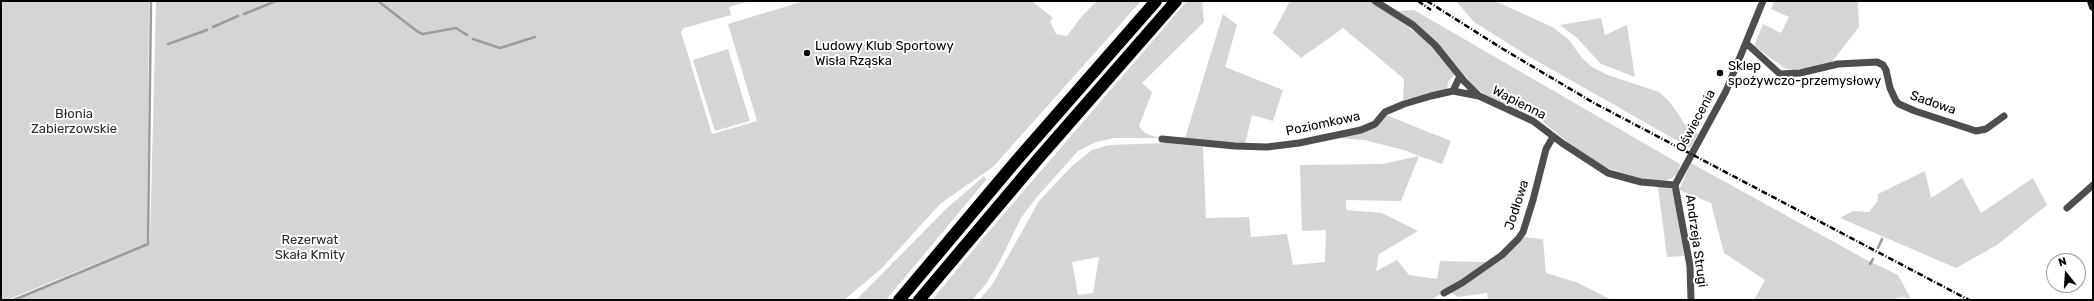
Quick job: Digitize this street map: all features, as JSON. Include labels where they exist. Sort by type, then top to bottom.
[{"type":"highway","points":[[899,300],[1016,160],[1156,1]]},
{"type":"highway","points":[[919,300],[1038,159],[1176,1]]},
{"type":"street","name":"Wapienna","points":[[1375,1],[1413,24],[1435,45],[1460,76],[1479,96],[1533,121],[1553,137],[1608,173],[1641,182],[1675,185]]},
{"type":"street","name":"Oświecenia","points":[[1675,185],[1726,90],[1763,1]]},
{"type":"street","points":[[2091,1],[2093,7]]},
{"type":"street","name":"Sadowa","points":[[1746,43],[1780,74],[1800,73],[1838,64],[1876,62],[1883,65],[1886,70],[1891,92],[1899,104],[1914,111],[1976,131],[1986,128],[2004,116]]},
{"type":"street","points":[[1453,91],[1460,76]]},
{"type":"street","name":"Poziomkowa","points":[[1162,139],[1235,146],[1267,147],[1298,143],[1361,130],[1375,124],[1385,112],[1404,104],[1453,91],[1479,96]]},
{"type":"street","name":"Jodłowa","points":[[1444,293],[1462,283],[1502,255],[1523,232],[1533,200],[1544,155],[1553,137]]},
{"type":"street","name":"Andrzeja Strugi","points":[[1675,185],[1690,266],[1691,300]]},
{"type":"street","points":[[2067,208],[2093,185]]},
{"type":"green space","points":[[1,1],[149,1],[147,243],[150,240],[156,1],[750,1],[729,7],[731,15],[684,28],[681,32],[712,134],[757,121],[728,24],[804,1],[1032,1],[1053,18],[1050,21],[1056,34],[1067,36],[1082,16],[1097,1],[1141,1],[993,167],[940,204],[881,269],[844,300],[10,300],[146,243],[7,300],[1,300]]},
{"type":"green space","points":[[1187,1],[1202,1],[1204,22],[1142,83],[1152,92],[1139,126],[1145,133],[1159,138],[1114,138],[1096,142],[1078,151],[1035,199],[1021,218],[1000,261],[986,284],[972,300],[932,300],[983,238]]},
{"type":"green space","points":[[1290,1],[1370,1],[1387,11],[1432,45],[1455,74],[1448,82],[1447,90],[1403,100],[1404,79],[1343,28],[1301,58],[1273,33]]},
{"type":"green space","points":[[1456,1],[1495,1],[1524,14],[1554,28],[1569,40],[1582,58],[1592,67],[1608,75],[1659,92],[1670,102],[1684,123],[1698,134],[1690,148],[1528,56],[1474,22]]},
{"type":"green space","points":[[1774,1],[1858,1],[1859,27],[1830,64],[1795,70],[1786,69],[1754,46],[1763,24],[1781,33],[1789,17],[1771,9]]},
{"type":"green space","points":[[1414,10],[1680,164],[1678,173],[1671,179],[1660,181],[1644,179],[1607,168],[1577,149],[1538,118],[1486,96],[1474,86],[1437,43],[1418,25],[1398,11]]},
{"type":"green space","points":[[1223,14],[1237,25],[1225,67],[1283,90],[1273,121],[1252,115],[1245,144],[1185,138]]},
{"type":"green space","points":[[1601,18],[1605,35],[1627,25],[1635,77],[1601,64],[1577,38],[1560,25]]},
{"type":"green space","points":[[728,49],[750,121],[715,131],[693,60]]},
{"type":"green space","points":[[1386,115],[1451,141],[1442,164],[1404,150],[1364,140],[1339,138]]},
{"type":"green space","points":[[1168,143],[1203,147],[1206,218],[1249,217],[1251,237],[1287,234],[1293,265],[1325,262],[1326,230],[1302,231],[1300,165],[1382,164],[1419,156],[1401,201],[1346,200],[1346,210],[1382,213],[1418,231],[1379,254],[1376,271],[1397,260],[1409,275],[1437,279],[1440,261],[1486,262],[1461,281],[1431,300],[979,300],[992,285],[1039,201],[1071,167],[1092,150],[1108,145]],"holes":[[[1099,257],[1093,293],[1078,295],[1072,262]]]},
{"type":"green space","points":[[1691,163],[1863,258],[1898,275],[1911,299],[1902,297],[1890,300],[1754,300],[1765,280],[1724,253],[1711,203],[1679,190]]},
{"type":"green space","points":[[1925,171],[1931,198],[1962,178],[1981,213],[2033,178],[2047,205],[1997,245],[1956,268],[1840,218],[1853,211],[1869,212],[1877,202],[1878,194]]},
{"type":"green space","points":[[984,176],[986,180],[886,300],[856,300],[946,209]]},
{"type":"green space","points":[[1658,187],[1670,187],[1673,191],[1684,256],[1667,257]]},
{"type":"green space","points":[[1522,237],[1543,239],[1546,273],[1576,282],[1612,300],[1488,300],[1487,293],[1458,297],[1451,293],[1515,247]]},
{"type":"waterway","points":[[14,300],[148,244],[151,1]]},
{"type":"waterway","points":[[244,14],[276,1]]},
{"type":"waterway","points":[[378,1],[418,32],[423,34],[456,28],[467,35]]},
{"type":"waterway","points":[[213,27],[238,16]]},
{"type":"waterway","points":[[168,44],[207,30]]},
{"type":"waterway","points":[[473,39],[500,48],[535,37]]},
{"type":"waterway","points":[[1878,248],[1882,239]]},
{"type":"waterway","points":[[1870,264],[1873,259]]},
{"type":"railway","points":[[1418,1],[1431,10]]},
{"type":"railway","points":[[1427,1],[1503,49],[1594,103],[1969,300]]},
{"type":"place","name":"Ludowy Klub Sportowy Wisła Rząska","points":[[807,53]]},
{"type":"place","name":"Sklep spożywczo-przemysłowy","points":[[1720,73]]},
{"type":"park label","name":"Błonia Zabierzowskie","points":[[74,122]]},
{"type":"park label","name":"Rezerwat Skała Kmity","points":[[310,248]]}]
